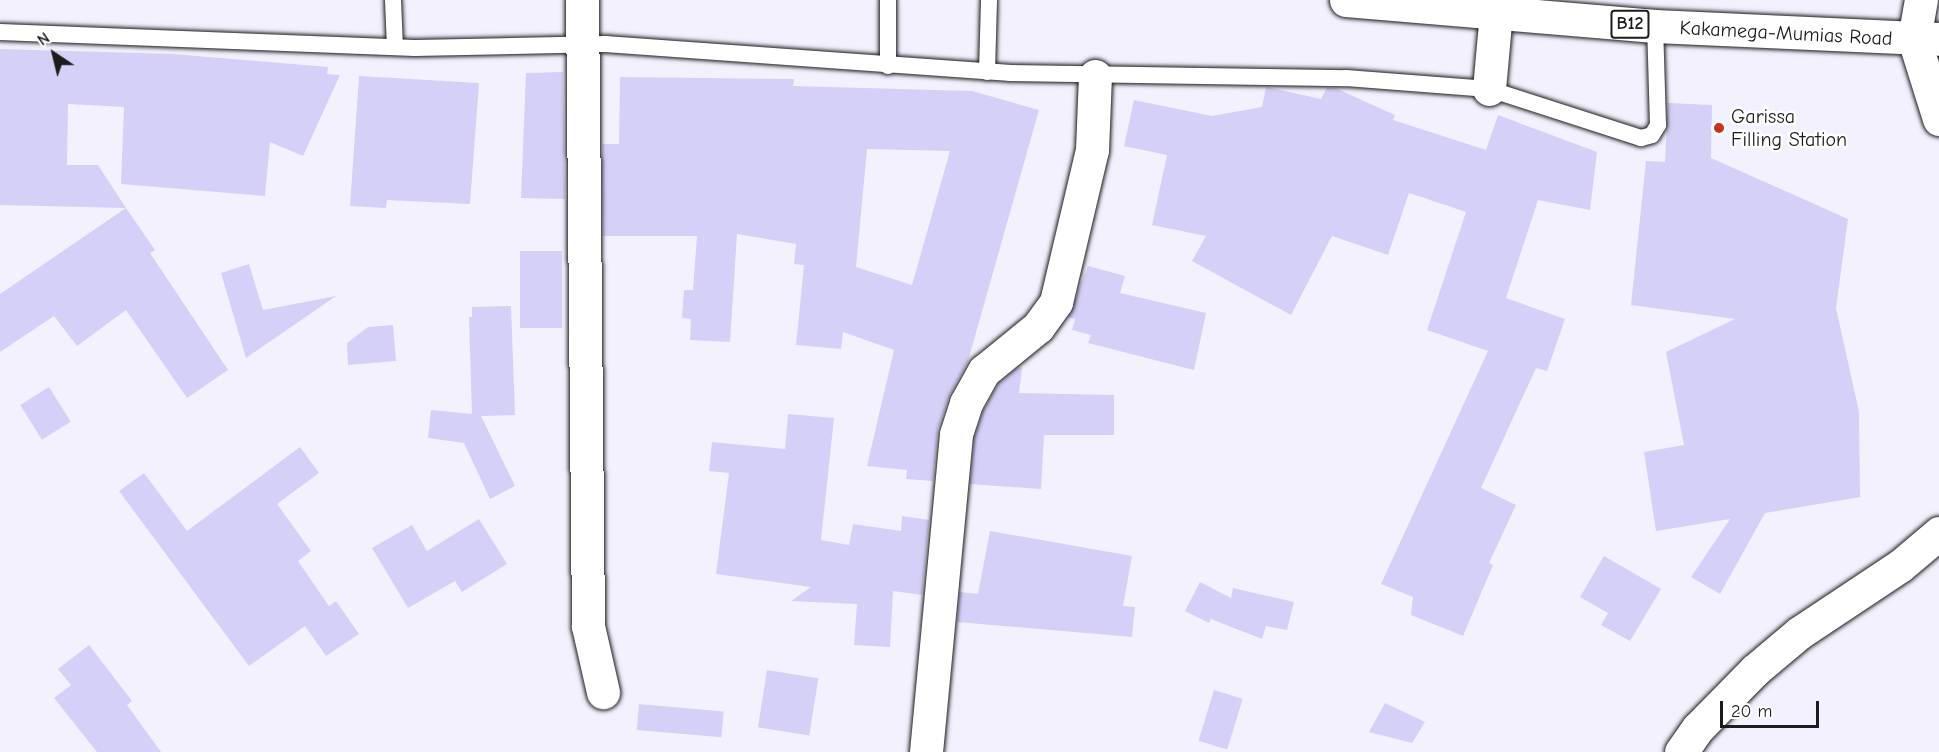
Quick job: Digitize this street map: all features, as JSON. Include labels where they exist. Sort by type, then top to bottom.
[{"type":"main road","points":[[582,0],[588,626],[603,692]]},
{"type":"main road","name":"Kakamega-Mumias Road","points":[[1346,0],[1655,26],[1926,39]]},
{"type":"main road","points":[[1922,0],[1939,120]]},
{"type":"main road","points":[[1489,89],[1496,12]]},
{"type":"main road","points":[[926,752],[956,434],[966,403],[984,371],[1038,327],[1056,302],[1092,150],[1095,76]]},
{"type":"main road","points":[[1681,752],[1698,728],[1755,670],[1799,633],[1900,566],[1939,533]]},
{"type":"lane","points":[[393,0],[395,47]]},
{"type":"lane","points":[[888,0],[888,66]]},
{"type":"lane","points":[[987,72],[989,0]]},
{"type":"lane","points":[[0,32],[395,47],[606,44],[987,72],[1095,76],[1346,78],[1489,89],[1590,124],[1641,138],[1652,135],[1658,125],[1655,26]]},
{"type":"building","points":[[0,49],[173,54],[328,67],[327,74],[340,75],[303,156],[270,142],[265,196],[121,184],[124,107],[68,104],[67,165],[98,165],[126,208],[0,205]]},
{"type":"building","points":[[563,72],[565,199],[521,198],[526,73]]},
{"type":"building","points":[[359,76],[479,83],[470,204],[387,200],[386,208],[350,206]]},
{"type":"building","points":[[620,77],[794,79],[793,86],[972,91],[1039,110],[968,361],[950,394],[938,428],[933,481],[906,479],[907,470],[867,466],[894,350],[843,332],[841,349],[796,345],[804,265],[794,264],[796,244],[737,234],[730,342],[690,340],[691,319],[682,318],[684,290],[693,290],[697,236],[603,236],[602,144],[619,144]],"holes":[[[867,149],[950,151],[912,285],[856,267]]]},
{"type":"building","points":[[1266,87],[1321,99],[1327,88],[1335,88],[1395,115],[1393,120],[1486,150],[1498,115],[1597,152],[1590,210],[1538,200],[1506,298],[1565,319],[1547,371],[1536,368],[1481,488],[1516,505],[1489,563],[1493,565],[1463,636],[1411,615],[1413,597],[1381,584],[1488,351],[1427,330],[1466,212],[1409,193],[1388,255],[1332,236],[1291,315],[1192,261],[1206,236],[1152,225],[1167,155],[1124,146],[1134,100],[1212,116],[1262,107]]},
{"type":"building","points":[[1668,103],[1712,105],[1711,158],[1848,219],[1836,308],[1859,412],[1860,497],[1765,513],[1720,594],[1691,577],[1730,519],[1656,531],[1644,452],[1684,445],[1666,352],[1735,319],[1631,305],[1646,161],[1665,162]]},
{"type":"building","points":[[126,208],[155,250],[150,253],[228,370],[187,398],[126,310],[77,346],[54,316],[0,352],[0,294]]},
{"type":"building","points":[[520,251],[562,251],[562,328],[520,328]]},
{"type":"building","points":[[249,264],[263,310],[336,296],[246,358],[221,273]]},
{"type":"building","points":[[1088,266],[1125,276],[1120,293],[1206,313],[1194,370],[1088,343],[1091,335],[1072,330],[1075,319],[1068,317]]},
{"type":"building","points":[[511,306],[515,415],[481,416],[515,486],[490,499],[464,443],[428,438],[431,410],[472,414],[469,317],[472,317],[472,307]]},
{"type":"building","points":[[393,325],[396,361],[348,365],[347,343],[368,327]]},
{"type":"building","points":[[1018,367],[1022,368],[1019,393],[1114,395],[1114,435],[1044,435],[1041,489],[970,484],[974,438],[983,411],[999,383]]},
{"type":"building","points":[[49,387],[71,422],[42,440],[20,405]]},
{"type":"building","points":[[788,414],[834,418],[821,540],[849,545],[853,524],[901,531],[902,516],[929,520],[922,595],[893,591],[890,647],[854,645],[857,604],[791,601],[811,587],[716,574],[729,473],[709,471],[712,442],[785,449]]},
{"type":"building","points":[[300,447],[319,473],[277,504],[311,551],[298,561],[329,606],[336,601],[359,634],[326,656],[305,626],[249,666],[119,491],[144,473],[187,531]]},
{"type":"building","points":[[479,519],[507,564],[462,592],[455,581],[408,608],[372,548],[412,525],[427,551]]},
{"type":"building","points":[[990,531],[1132,556],[1123,606],[1135,607],[1132,637],[957,622],[960,592],[978,594]]},
{"type":"building","points":[[1604,556],[1661,589],[1630,641],[1601,625],[1608,613],[1580,597]]},
{"type":"building","points":[[1200,582],[1231,598],[1233,588],[1294,602],[1287,630],[1266,626],[1262,639],[1211,619],[1209,623],[1185,611]]},
{"type":"building","points":[[89,645],[132,701],[127,705],[161,752],[97,752],[54,698],[71,685],[58,669]]},
{"type":"building","points":[[767,670],[818,678],[809,735],[758,727]]},
{"type":"building","points":[[1214,690],[1243,699],[1227,749],[1199,741]]},
{"type":"building","points":[[1385,703],[1425,722],[1412,743],[1369,732]]},
{"type":"building","points":[[639,704],[724,711],[721,737],[637,730]]},
{"type":"place","name":"Garissa Filling Station","points":[[1719,128]]}]
